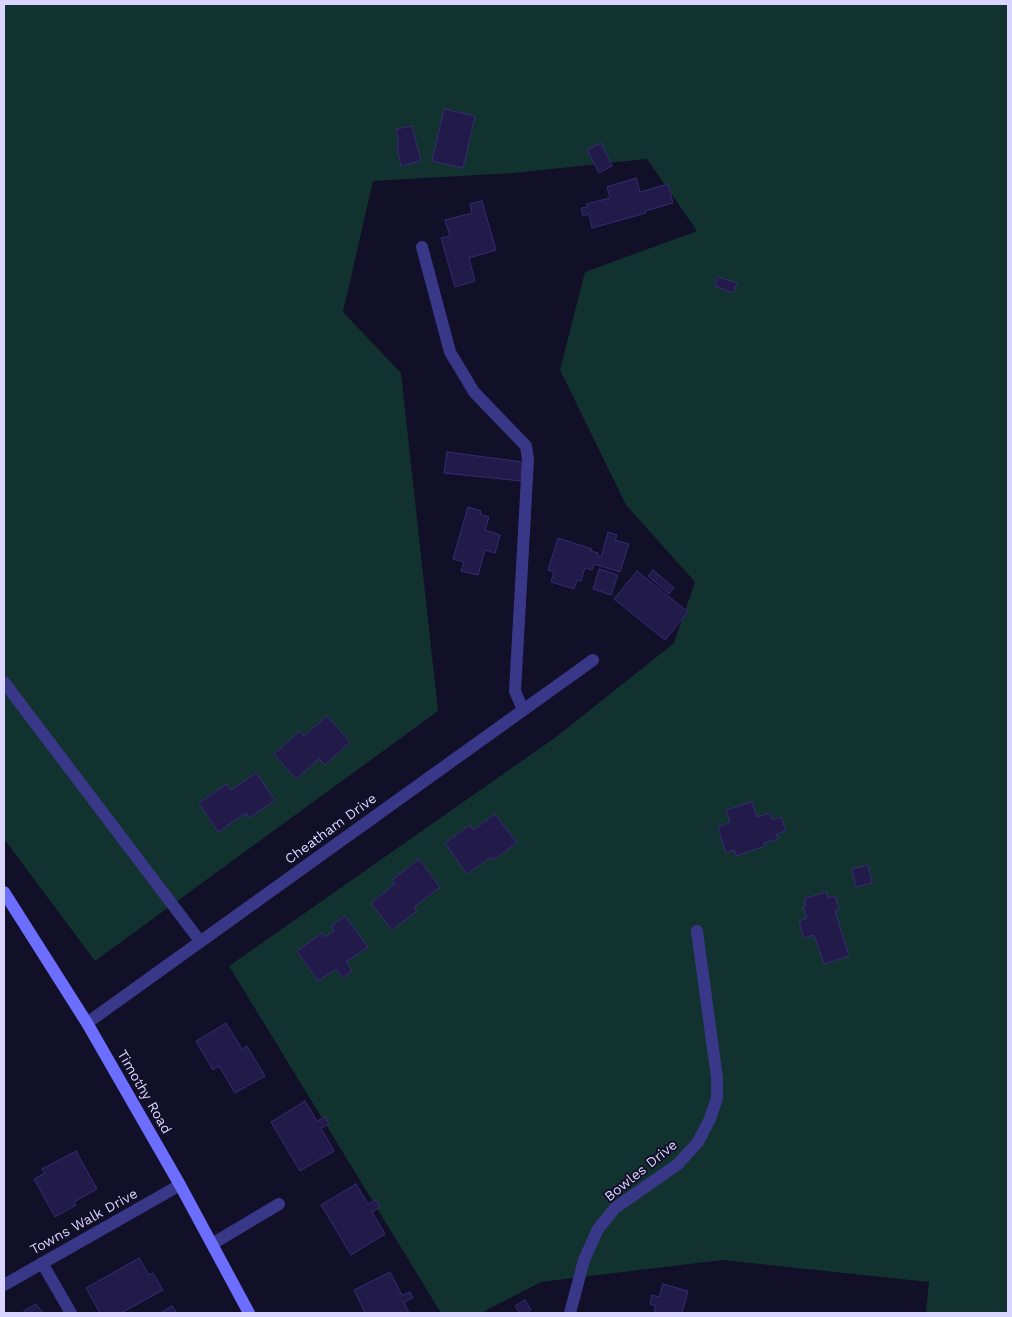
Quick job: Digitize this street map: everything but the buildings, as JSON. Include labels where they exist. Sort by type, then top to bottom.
[{"type":"main road","name":"Timothy Road","points":[[4,892],[87,1022],[180,1185],[249,1313]]},
{"type":"street","points":[[422,247],[450,352],[474,392],[526,446],[528,460],[515,691],[523,710]]},
{"type":"street","name":"Cheatham Drive","points":[[87,1022],[593,660]]},
{"type":"street","points":[[4,682],[200,941]]},
{"type":"street","name":"Bowles Drive","points":[[570,1313],[584,1260],[598,1229],[615,1208],[678,1164],[698,1142],[710,1119],[717,1098],[717,1078],[697,931]]},
{"type":"street","name":"Towns Walk Drive","points":[[4,1286],[180,1185]]},
{"type":"street","points":[[212,1244],[279,1204]]},
{"type":"street","points":[[42,1263],[71,1313]]},
{"type":"green space","points":[[4,4],[1008,4],[1008,1313],[926,1313],[929,1282],[722,1260],[541,1282],[481,1313],[441,1313],[229,966],[556,737],[674,643],[695,582],[626,505],[560,370],[585,272],[697,231],[647,159],[513,173],[373,181],[343,312],[401,373],[438,711],[95,961],[4,839]]}]
